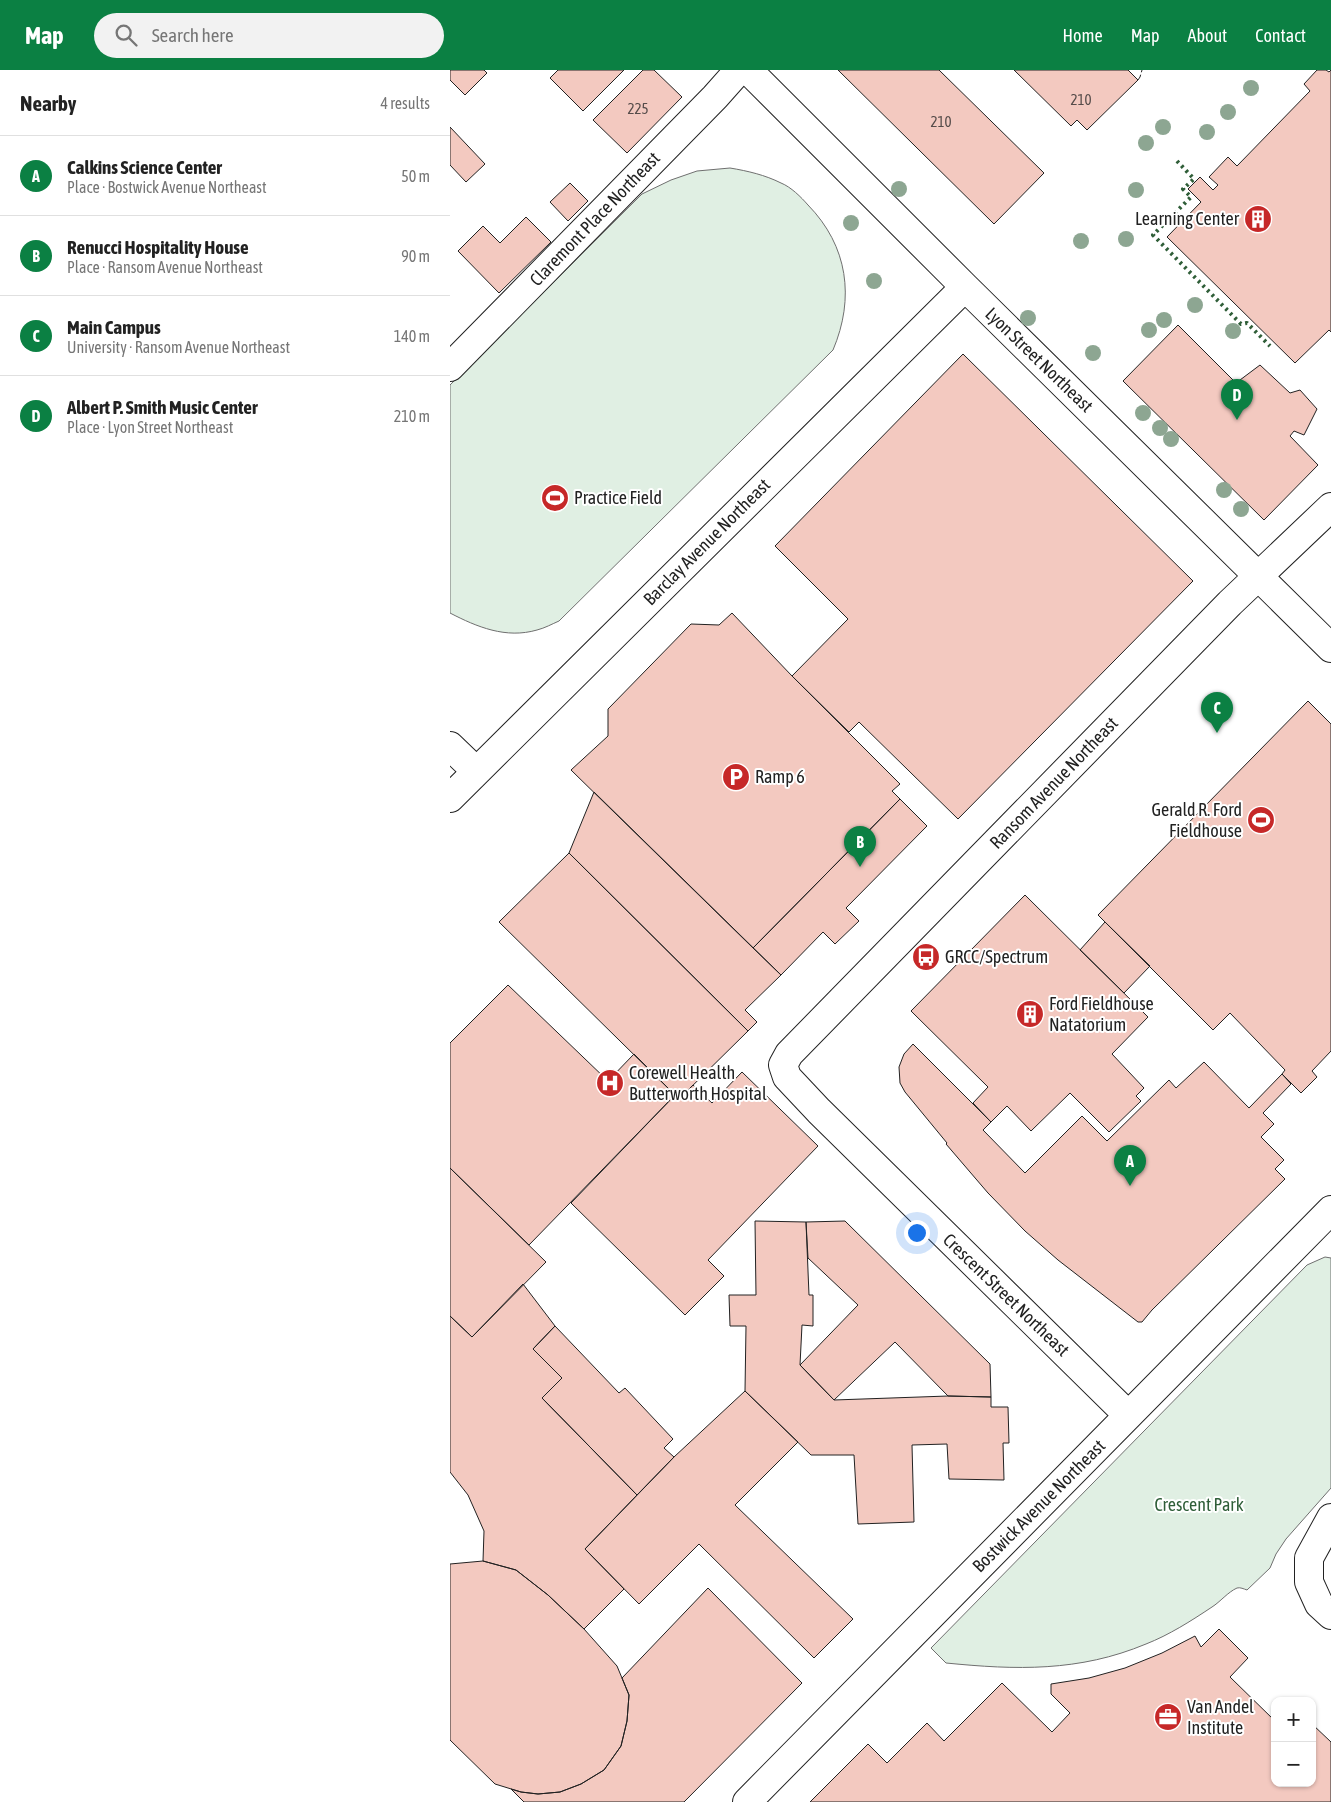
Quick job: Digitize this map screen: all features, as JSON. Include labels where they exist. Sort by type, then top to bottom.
[{"type":"street","name":"Claremont Place Northeast","points":[[450,367],[715,97],[739,70]]},
{"type":"street","name":"Lyon Street Northeast","points":[[748,70],[1331,648]]},
{"type":"street","name":"Barclay Avenue Northeast","points":[[450,798],[965,287]]},
{"type":"street","name":"Ransom Avenue Northeast","points":[[783,1065],[789,1054],[1258,575],[1331,506]]},
{"type":"street","points":[[450,746],[476,771]]},
{"type":"street","name":"Crescent Street Northeast","points":[[783,1065],[788,1077],[819,1112],[1128,1414]]},
{"type":"street","name":"Bostwick Avenue Northeast","points":[[748,1802],[1331,1210]]},
{"type":"street","points":[[1327,1604],[1309,1582],[1309,1558],[1331,1518]]},
{"type":"green space","name":"Practice Field","points":[[730,168],[763,176],[788,187],[808,205],[832,238],[844,273],[845,292],[840,331],[833,350],[559,621],[537,630],[514,633],[481,627],[450,613],[450,385],[642,194],[671,180],[697,171]]},
{"type":"green space","name":"Crescent Park","points":[[1325,1257],[1331,1258],[1331,1488],[1286,1539],[1276,1554],[1270,1568],[1247,1590],[1237,1588],[1212,1607],[1180,1627],[1155,1640],[1121,1653],[1096,1660],[1047,1667],[997,1667],[946,1663],[931,1648],[1307,1265]]},
{"type":"building","points":[[450,70],[484,70],[487,73],[465,95],[450,80]]},
{"type":"building","points":[[558,70],[624,70],[583,111],[550,78]]},
{"type":"building","points":[[643,70],[654,70],[682,97],[627,153],[593,120]]},
{"type":"building","points":[[838,70],[939,70],[1044,173],[994,224]]},
{"type":"building","points":[[1014,70],[1128,70],[1138,80],[1087,130],[1077,120],[1071,126]]},
{"type":"building","name":"Learning Center","points":[[1317,70],[1329,72],[1331,70],[1331,332],[1329,330],[1295,363],[1167,237],[1201,202],[1188,189],[1200,177],[1213,190],[1218,185],[1209,177],[1228,157],[1237,166],[1310,91],[1304,84]]},
{"type":"building","points":[[450,127],[485,164],[466,182],[450,165]]},
{"type":"building","points":[[570,183],[588,201],[568,221],[550,202]]},
{"type":"building","points":[[526,217],[551,242],[499,293],[458,251],[483,226],[500,243]]},
{"type":"building","points":[[1178,325],[1236,383],[1260,365],[1290,393],[1300,390],[1317,409],[1304,435],[1294,431],[1290,436],[1318,465],[1264,520],[1123,381]]},
{"type":"building","points":[[963,354],[1193,581],[958,819],[859,722],[849,732],[792,676],[848,619],[775,546]]},
{"type":"building","name":"Ramp 6","points":[[732,613],[900,784],[892,791],[900,799],[753,948],[571,770],[608,736],[608,709],[691,624],[719,625]]},
{"type":"building","name":"Gerald R. Ford Fieldhouse","points":[[1308,701],[1331,724],[1331,1051],[1312,1071],[1317,1077],[1301,1093],[1282,1074],[1285,1070],[1230,1013],[1213,1030],[1098,915]]},
{"type":"building","points":[[594,792],[781,975],[745,1010],[757,1022],[748,1031],[569,853]]},
{"type":"building","points":[[900,799],[927,826],[846,908],[859,921],[835,944],[823,932],[781,975],[753,948]]},
{"type":"building","points":[[569,853],[748,1031],[679,1099],[499,922]]},
{"type":"building","name":"Ford Fieldhouse Natatorium","points":[[1025,895],[1148,1017],[1112,1054],[1144,1088],[1136,1096],[1141,1101],[1109,1132],[1070,1093],[1031,1131],[1007,1106],[991,1122],[973,1103],[988,1087],[911,1011]]},
{"type":"building","points":[[1105,922],[1150,966],[1124,993],[1080,950]]},
{"type":"building","points":[[508,985],[608,1081],[634,1054],[675,1095],[529,1245],[450,1168],[450,1043]]},
{"type":"building","points":[[913,1044],[991,1122],[983,1130],[1025,1173],[1082,1116],[1107,1141],[1169,1080],[1176,1088],[1204,1062],[1249,1108],[1282,1074],[1291,1084],[1263,1113],[1274,1124],[1261,1137],[1284,1160],[1275,1169],[1285,1179],[1142,1322],[1138,1322],[1058,1260],[1025,1231],[988,1193],[946,1144],[900,1083],[899,1067],[904,1054]]},
{"type":"building","points":[[742,1072],[818,1146],[708,1260],[724,1276],[685,1315],[571,1203],[675,1095],[679,1099],[693,1085],[712,1103]]},
{"type":"building","points":[[450,1168],[546,1262],[472,1337],[450,1316]]},
{"type":"building","points":[[755,1221],[806,1222],[809,1295],[813,1295],[813,1326],[802,1325],[800,1365],[834,1400],[948,1396],[991,1397],[991,1407],[1008,1407],[1009,1443],[1003,1443],[1004,1480],[949,1479],[947,1444],[912,1445],[914,1522],[858,1524],[854,1455],[811,1455],[745,1391],[746,1326],[730,1326],[729,1295],[756,1295]]},
{"type":"building","points":[[845,1221],[990,1364],[991,1397],[948,1396],[895,1342],[834,1400],[800,1365],[858,1305],[808,1258],[806,1222]]},
{"type":"building","points":[[523,1284],[555,1326],[533,1349],[562,1378],[542,1398],[637,1495],[585,1549],[624,1589],[584,1629],[548,1595],[516,1570],[483,1561],[484,1531],[468,1495],[450,1472],[450,1316],[472,1337]]},
{"type":"building","points":[[555,1326],[619,1393],[625,1388],[673,1439],[664,1448],[674,1457],[637,1495],[542,1398],[562,1378],[533,1349]]},
{"type":"building","points":[[745,1391],[798,1442],[735,1505],[853,1619],[814,1658],[699,1544],[639,1604],[585,1549],[674,1457]]},
{"type":"building","points":[[483,1561],[516,1570],[548,1595],[584,1629],[617,1666],[629,1695],[627,1721],[621,1746],[604,1770],[581,1784],[560,1792],[538,1794],[521,1792],[495,1784],[450,1740],[450,1564]]},
{"type":"building","points":[[708,1588],[802,1683],[684,1802],[524,1802],[511,1789],[538,1794],[560,1792],[581,1784],[604,1770],[621,1746],[627,1721],[629,1695],[622,1678]]},
{"type":"building","name":"Van Andel Institute","points":[[1219,1629],[1248,1658],[1230,1677],[1271,1717],[1271,1787],[1316,1787],[1316,1728],[1331,1742],[1331,1802],[810,1802],[868,1744],[887,1763],[927,1723],[944,1741],[1002,1683],[1052,1732],[1070,1713],[1051,1694],[1051,1684],[1089,1678],[1125,1668],[1162,1653],[1195,1636],[1201,1647]]},
{"type":"hedge","points":[[1177,161],[1194,179],[1183,189],[1191,197],[1153,235],[1241,324],[1247,323],[1270,346]]},
{"type":"fence","points":[[1138,80],[1142,70]]},
{"type":"place","name":"Learning Center","points":[[1258,219]]},
{"type":"place","name":"Albert P. Smith Music Center","points":[[1237,420]]},
{"type":"place","name":"Practice Field","points":[[555,498]]},
{"type":"place","name":"Main Campus","points":[[1217,733]]},
{"type":"place","name":"Ramp 6","points":[[736,777]]},
{"type":"place","name":"Gerald R. Ford Fieldhouse","points":[[1261,820]]},
{"type":"place","name":"Renucci Hospitality House","points":[[860,867]]},
{"type":"place","name":"GRCC/Spectrum","points":[[926,957]]},
{"type":"place","name":"Ford Fieldhouse Natatorium","points":[[1030,1014]]},
{"type":"place","name":"Corewell Health Butterworth Hospital","points":[[610,1083]]},
{"type":"place","name":"Calkins Science Center","points":[[1130,1186]]},
{"type":"place","name":"Van Andel Institute","points":[[1168,1717]]}]
